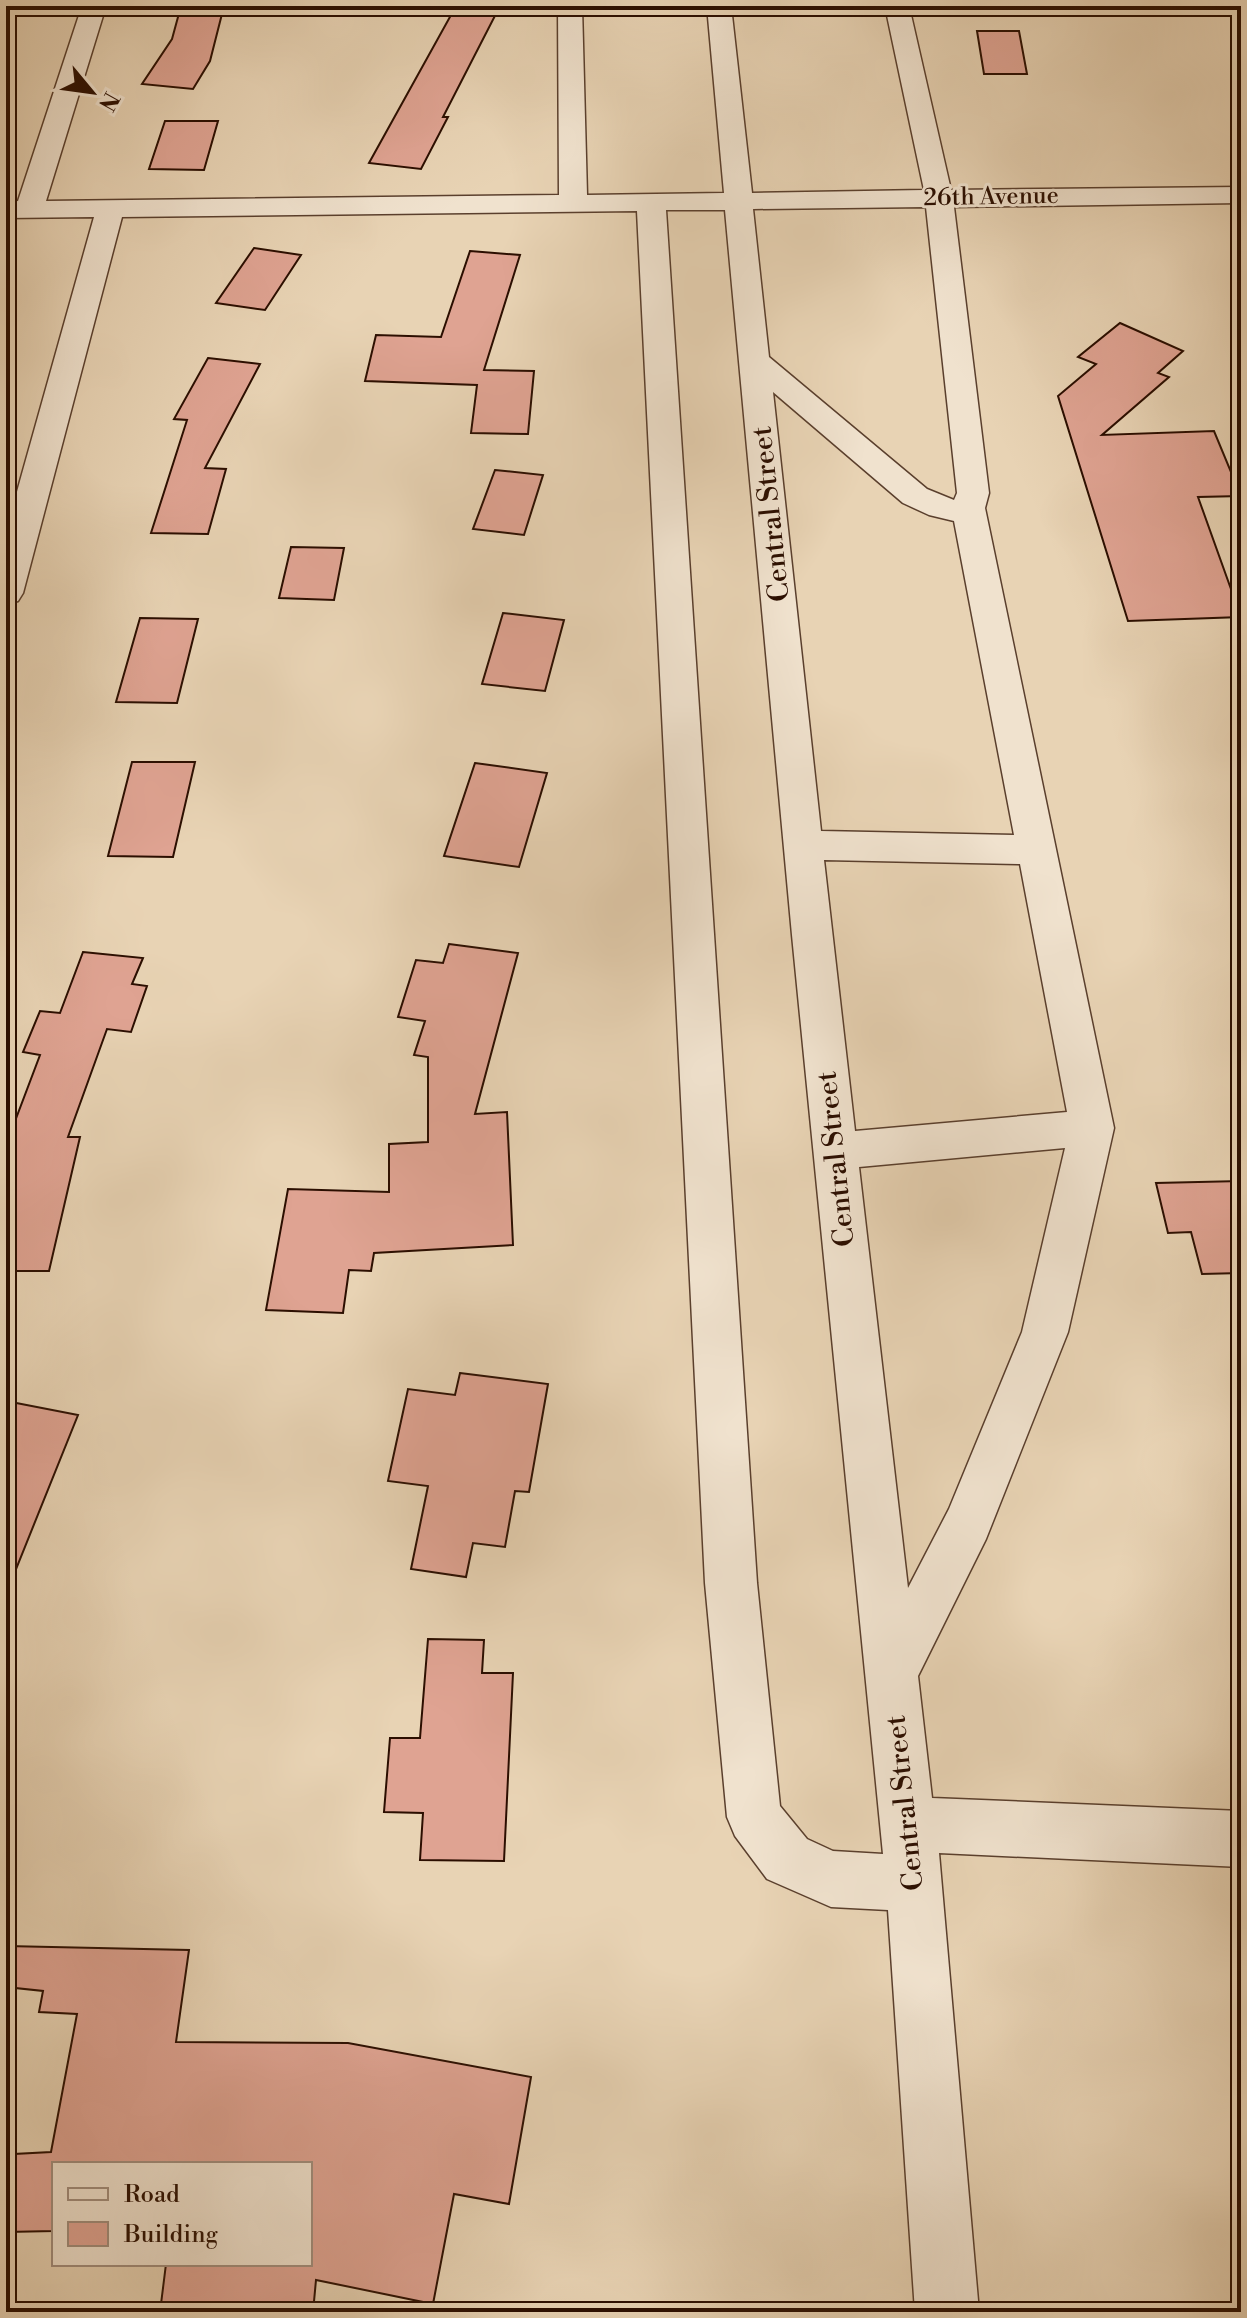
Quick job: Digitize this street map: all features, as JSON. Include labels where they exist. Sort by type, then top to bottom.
[{"type":"street","points":[[18,210],[94,6]]},
{"type":"street","points":[[570,6],[573,202]]},
{"type":"street","name":"Central Street","points":[[719,6],[803,845],[914,1883],[947,2312]]},
{"type":"street","points":[[892,1673],[968,1522],[1045,1332],[1092,1128],[968,508],[973,493],[939,197],[897,6]]},
{"type":"street","name":"26th Avenue","points":[[18,210],[1241,195]]},
{"type":"street","points":[[651,201],[731,1583],[754,1817],[787,1859],[831,1879],[914,1883]]},
{"type":"street","points":[[6,593],[110,210]]},
{"type":"street","points":[[756,361],[915,496],[943,509],[959,512],[968,508]]},
{"type":"street","points":[[803,845],[1038,850]]},
{"type":"street","points":[[835,1151],[1092,1128]]},
{"type":"street","points":[[908,1824],[1241,1839]]},
{"type":"building","points":[[181,6],[224,6],[210,61],[193,89],[142,84],[172,39]]},
{"type":"building","points":[[456,6],[500,6],[443,117],[448,117],[421,169],[369,163]]},
{"type":"building","points":[[977,31],[1019,31],[1027,74],[984,74]]},
{"type":"building","points":[[165,121],[218,121],[204,170],[149,169]]},
{"type":"building","points":[[254,248],[301,255],[265,310],[216,303]]},
{"type":"building","points":[[470,251],[520,255],[484,370],[534,371],[528,434],[471,433],[477,385],[365,381],[376,335],[441,337]]},
{"type":"building","points":[[1120,323],[1183,351],[1158,373],[1169,377],[1102,435],[1214,431],[1241,496],[1198,497],[1241,617],[1128,621],[1058,396],[1096,364],[1078,357]]},
{"type":"building","points":[[208,358],[260,364],[205,468],[226,469],[208,534],[151,533],[187,420],[174,419]]},
{"type":"building","points":[[495,470],[543,475],[524,535],[473,529]]},
{"type":"building","points":[[291,547],[344,548],[334,600],[279,598]]},
{"type":"building","points":[[503,613],[564,620],[545,691],[482,684]]},
{"type":"building","points":[[140,618],[198,619],[177,703],[116,702]]},
{"type":"building","points":[[132,762],[195,762],[173,857],[108,856]]},
{"type":"building","points":[[475,763],[547,773],[519,867],[444,856]]},
{"type":"building","points":[[449,944],[518,953],[475,1114],[507,1112],[513,1245],[374,1253],[371,1271],[349,1270],[343,1313],[266,1310],[288,1189],[389,1192],[389,1144],[428,1142],[428,1057],[414,1055],[425,1021],[398,1017],[416,960],[443,963]]},
{"type":"building","points":[[83,952],[143,958],[132,984],[147,986],[131,1032],[107,1029],[68,1137],[80,1137],[49,1271],[6,1271],[6,1145],[40,1055],[23,1052],[40,1011],[60,1013]]},
{"type":"building","points":[[1241,1181],[1241,1273],[1202,1274],[1191,1232],[1168,1233],[1156,1183]]},
{"type":"building","points":[[460,1373],[548,1384],[529,1492],[515,1491],[505,1547],[473,1543],[466,1577],[411,1569],[428,1486],[388,1481],[408,1389],[455,1395]]},
{"type":"building","points":[[6,1401],[78,1415],[8,1589],[6,1588]]},
{"type":"building","points":[[428,1639],[484,1640],[482,1673],[513,1673],[504,1861],[420,1860],[423,1813],[384,1812],[390,1738],[420,1738]]},
{"type":"building","points":[[6,1946],[189,1950],[176,2042],[348,2043],[531,2077],[509,2204],[454,2194],[433,2304],[316,2280],[313,2312],[160,2312],[166,2266],[312,2266],[312,2162],[52,2162],[52,2231],[6,2232],[14,2154],[51,2152],[77,2014],[39,2012],[43,1991],[6,1987]]}]
